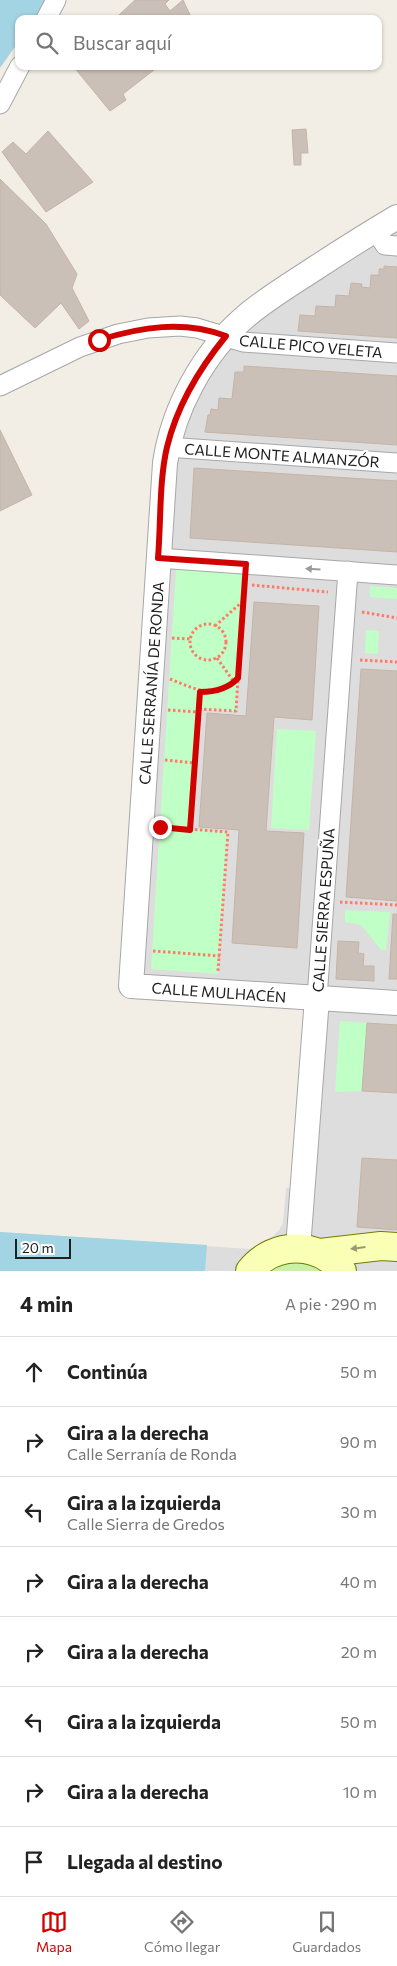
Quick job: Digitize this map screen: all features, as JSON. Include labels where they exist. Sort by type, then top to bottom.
[{"type":"main road","points":[[250,1271],[265,1257],[278,1251],[381,1246],[397,1247]]},
{"type":"main road","points":[[309,1250],[329,1258],[342,1271]]},
{"type":"street","points":[[48,15],[56,0]]},
{"type":"street","points":[[0,104],[18,70]]},
{"type":"street","name":"CALLE SERRANÍA DE RONDA","points":[[131,986],[158,558],[167,448],[178,413],[204,365],[226,336],[245,317],[268,299],[397,217]]},
{"type":"street","points":[[375,230],[385,245],[397,246]]},
{"type":"street","name":"CALLE PICO VELETA","points":[[0,386],[60,355],[99,340],[133,330],[180,326],[197,328],[243,342],[397,354]]},
{"type":"street","name":"CALLE MONTE ALMANZÓR","points":[[167,448],[397,463]]},
{"type":"street","points":[[158,558],[397,575]]},
{"type":"street","name":"CALLE SIERRA ESPUÑA","points":[[309,1250],[316,998],[348,572]]},
{"type":"street","name":"CALLE MULHACÉN","points":[[131,986],[397,1003]]},
{"type":"path","points":[[167,710],[236,711],[246,564]]},
{"type":"path","points":[[215,626],[243,602]]},
{"type":"path","points":[[202,626],[215,626],[222,631],[226,642],[225,648],[217,658],[205,660],[196,655],[191,639],[197,629],[202,626]]},
{"type":"path","points":[[172,638],[191,639]]},
{"type":"path","points":[[217,658],[234,682]]},
{"type":"path","points":[[391,662],[397,662]]},
{"type":"path","points":[[169,678],[200,692],[213,692],[234,682],[238,678]]},
{"type":"path","points":[[190,830],[200,692]]},
{"type":"path","points":[[164,760],[195,763]]},
{"type":"path","points":[[160,827],[228,832],[218,974]]},
{"type":"path","points":[[339,902],[397,905]]},
{"type":"path","points":[[152,951],[220,956]]},
{"type":"shaded area","points":[[397,217],[397,1271],[0,1271],[0,1232],[250,1249],[273,1236],[279,1230],[283,1223],[286,1188],[302,1189],[316,998],[131,986],[165,463],[212,353]]},
{"type":"green space","points":[[176,569],[244,573],[236,711],[199,709],[190,829],[228,832],[218,974],[151,969]]},
{"type":"green space","points":[[370,586],[397,588],[397,599],[370,597]]},
{"type":"green space","points":[[366,630],[379,631],[378,654],[365,653]]},
{"type":"green space","points":[[277,729],[316,731],[309,830],[271,828]]},
{"type":"green space","points":[[345,910],[390,912],[386,950],[381,950],[361,925],[345,922]]},
{"type":"green space","points":[[340,1021],[367,1023],[362,1091],[335,1092]]},
{"type":"green space","points":[[277,1251],[342,1271],[250,1271]]},
{"type":"water","points":[[0,0],[50,0],[39,15],[15,15],[15,47],[0,68]]},
{"type":"water","points":[[0,1232],[207,1245],[205,1271],[0,1271]]},
{"type":"building","points":[[135,0],[169,0],[165,4],[170,11],[183,0],[190,15],[119,15]]},
{"type":"building","points":[[76,70],[154,70],[123,94],[126,100],[110,111]]},
{"type":"building","points":[[306,129],[308,153],[301,153],[301,165],[294,165],[292,130]]},
{"type":"building","points":[[48,131],[93,182],[46,212],[2,152],[13,142],[26,154]]},
{"type":"building","points":[[0,179],[46,224],[77,274],[72,288],[89,321],[79,329],[61,303],[35,328],[0,295]]},
{"type":"building","points":[[384,266],[397,267],[397,338],[298,331],[300,315],[315,316],[316,306],[335,307],[336,295],[349,296],[351,283],[362,284],[361,287],[370,288],[371,275],[379,275],[379,269],[384,269]]},
{"type":"building","points":[[244,366],[397,376],[397,445],[205,432],[211,409],[218,410],[219,398],[232,399],[235,372],[244,372]]},
{"type":"building","points":[[0,430],[32,495],[0,511]]},
{"type":"building","points":[[194,468],[397,481],[397,552],[190,538]]},
{"type":"building","points":[[254,602],[319,606],[312,720],[274,717],[266,831],[304,833],[297,948],[232,943],[239,830],[199,827],[207,713],[246,716]]},
{"type":"building","points":[[361,669],[397,671],[397,901],[346,897]]},
{"type":"building","points":[[393,914],[397,914],[397,979],[389,979]]},
{"type":"building","points":[[338,941],[359,942],[358,953],[364,954],[363,966],[374,966],[374,981],[336,979]]},
{"type":"building","points":[[367,1023],[397,1025],[397,1093],[362,1091]]},
{"type":"building","points":[[362,1158],[397,1160],[397,1230],[357,1227]]},
{"type":"route","points":[[99,340],[133,330],[180,326],[197,328],[226,336],[196,377],[178,413],[170,438],[164,464],[158,558],[246,564],[238,678],[224,688],[213,692],[200,692],[190,830],[160,827]]}]
